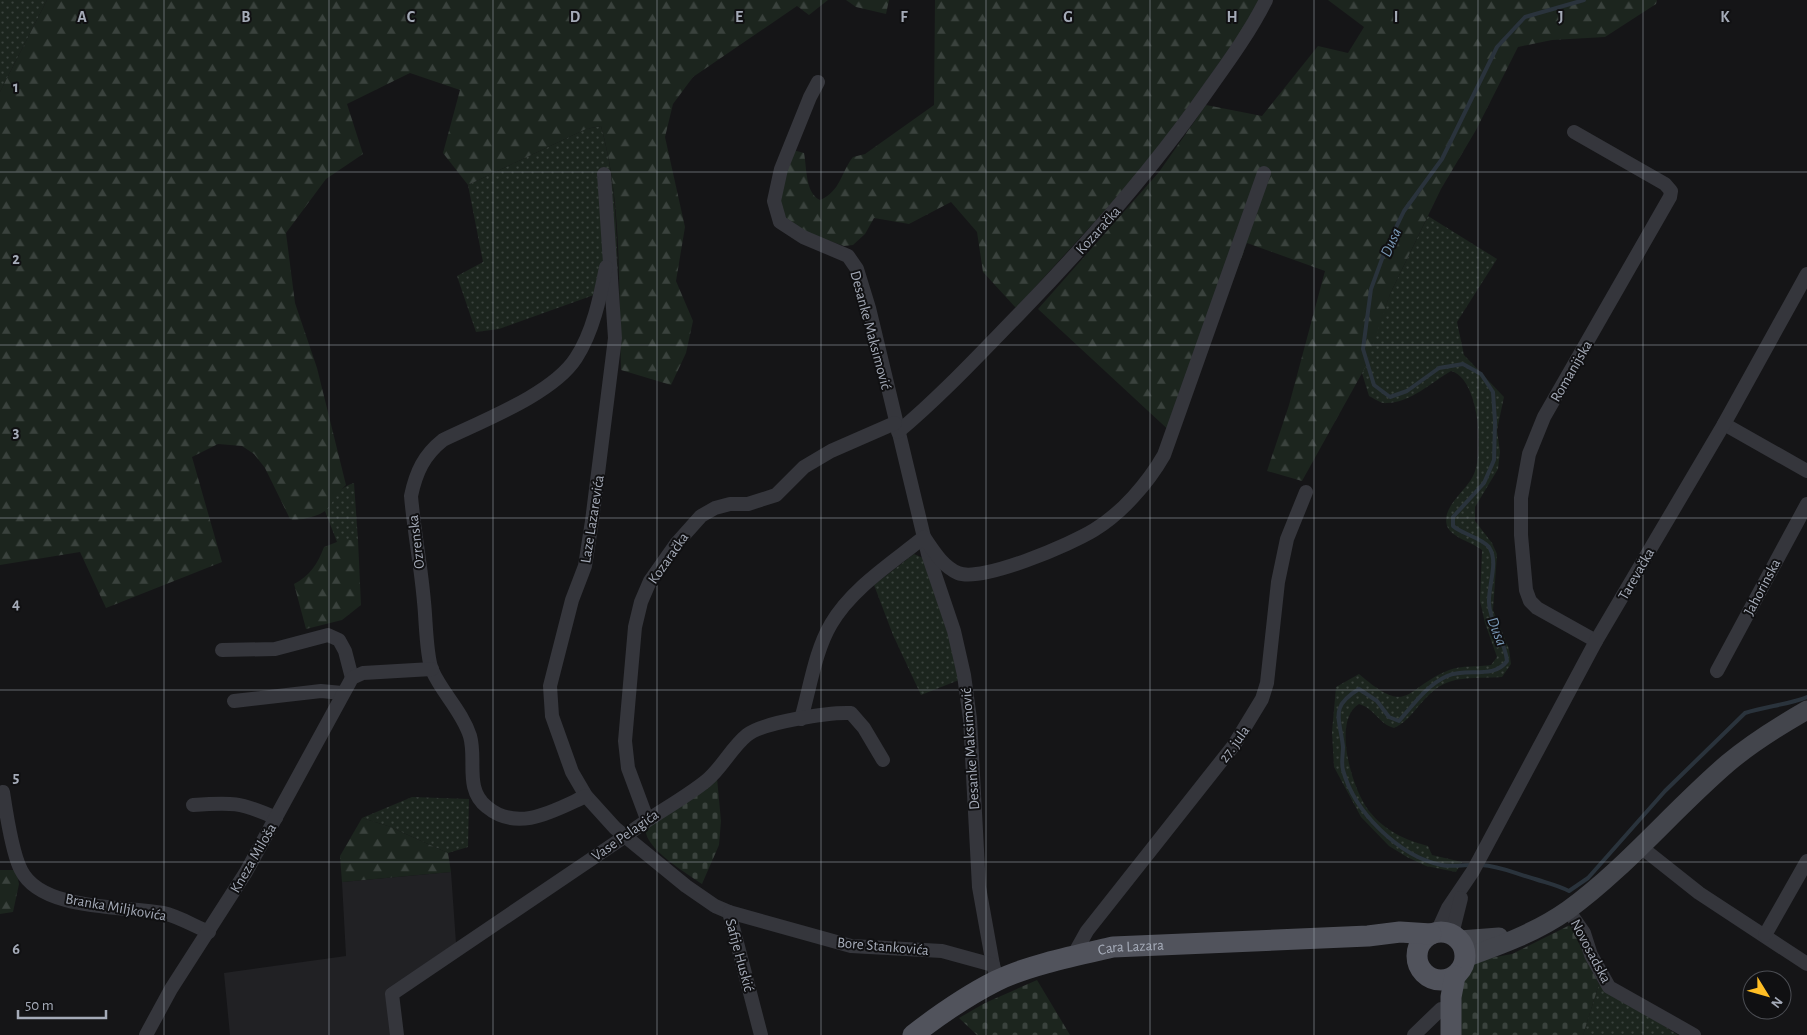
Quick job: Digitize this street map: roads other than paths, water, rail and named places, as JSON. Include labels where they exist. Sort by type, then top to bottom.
[{"type":"main road","points":[[1416,956],[1420,942],[1448,951],[1511,942],[1568,910],[1641,847],[1728,763],[1769,731],[1807,710]]},
{"type":"main road","name":"Cara Lazara","points":[[913,1035],[961,1001],[995,972],[1113,947],[1368,936],[1400,932],[1448,951]]},
{"type":"main road","name":"Cara Lazara","points":[[1368,936],[1399,942],[1414,951],[1422,971],[1448,951]]},
{"type":"main road","points":[[1447,1035],[1441,1009],[1448,951]]},
{"type":"main road","points":[[1448,951],[1451,1035]]},
{"type":"street","name":"Kozaračka","points":[[647,819],[628,768],[625,741],[636,627],[641,602],[650,581],[676,544],[701,516],[715,508],[730,504],[748,504],[776,495],[804,467],[818,459],[896,428],[1006,328],[1066,266],[1126,199],[1204,96],[1249,31],[1266,0]]},
{"type":"street","name":"Desanke Maksimović","points":[[818,82],[781,169],[774,201],[780,222],[803,237],[848,256],[857,269],[869,308],[896,428],[913,485],[924,537],[954,631],[964,676],[970,719],[979,887],[995,972]]},
{"type":"street","name":"Romanijska","points":[[1574,132],[1665,184],[1671,191],[1670,198],[1544,417],[1529,454],[1521,498],[1521,535],[1526,590],[1530,601],[1537,608],[1596,641]]},
{"type":"street","name":"Desanke Maksimović","points":[[924,537],[946,566],[959,574],[975,574],[1009,568],[1094,530],[1128,501],[1155,471],[1164,455],[1264,173]]},
{"type":"street","name":"Laze Lazarevića","points":[[604,174],[615,338],[602,452],[585,566],[572,600],[550,686],[552,716],[572,772],[586,796],[615,828],[627,835]]},
{"type":"street","name":"Ozrenska","points":[[586,796],[533,818],[510,818],[487,808],[479,799],[473,788],[470,737],[432,669],[411,496],[415,476],[432,449],[444,440],[540,390],[559,376],[575,360],[585,341],[594,316],[610,247]]},
{"type":"street","name":"Tarevačka","points":[[1448,951],[1456,912],[1475,866],[1596,641],[1724,424],[1807,274]]},
{"type":"street","points":[[1724,424],[1807,471]]},
{"type":"street","name":"27. jula","points":[[1073,956],[1087,931],[1234,745],[1262,699],[1267,683],[1279,574],[1287,539],[1306,492]]},
{"type":"street","name":"Jahorinska","points":[[1717,670],[1807,504]]},
{"type":"street","points":[[801,719],[823,642],[831,624],[845,605],[872,578],[924,537]]},
{"type":"street","points":[[222,650],[274,649],[328,636],[339,640],[345,650],[352,678],[363,673],[432,669]]},
{"type":"street","name":"Kneza Miloša","points":[[146,1035],[172,989],[246,872],[342,693],[352,678]]},
{"type":"street","points":[[234,701],[321,691],[342,693]]},
{"type":"street","name":"Vase Pelagića","points":[[397,1035],[392,994],[708,779],[749,733],[801,719],[839,713],[851,714],[864,728],[883,760]]},
{"type":"street","name":"Branka Miljkovića","points":[[3,792],[21,870],[39,890],[53,896],[83,903],[165,913],[209,932]]},
{"type":"street","points":[[193,805],[231,802],[250,807],[276,818]]},
{"type":"street","name":"Safije Huskić","points":[[627,835],[686,886],[715,906],[729,912],[761,1035]]},
{"type":"street","points":[[1641,847],[1699,893],[1807,964]]},
{"type":"street","points":[[1765,935],[1807,861]]},
{"type":"street","name":"Novosadska","points":[[1568,910],[1584,933],[1591,955],[1609,988],[1694,1035]]},
{"type":"street","name":"Bore Stankovića","points":[[729,912],[851,946],[942,951],[995,972]]},
{"type":"street","points":[[1414,1035],[1441,1009]]},
{"type":"waterway","name":"Dusa","points":[[1471,865],[1445,866],[1425,860],[1394,842],[1380,830],[1357,801],[1343,770],[1343,747],[1339,714],[1343,702],[1359,689],[1377,701],[1389,717],[1399,721],[1421,696],[1447,676],[1487,672],[1501,667],[1507,661],[1506,653],[1490,611],[1489,596],[1493,567],[1492,553],[1486,544],[1453,526],[1453,517],[1484,483],[1494,460],[1495,422],[1493,392],[1481,374],[1463,364],[1439,368],[1407,391],[1390,397],[1374,385],[1363,349],[1371,289],[1386,248],[1404,211],[1442,159],[1497,47],[1525,17],[1584,0]]},
{"type":"waterway","name":"Dusa","points":[[1481,865],[1502,869],[1569,891],[1588,878],[1665,791],[1745,713],[1807,697]]}]
